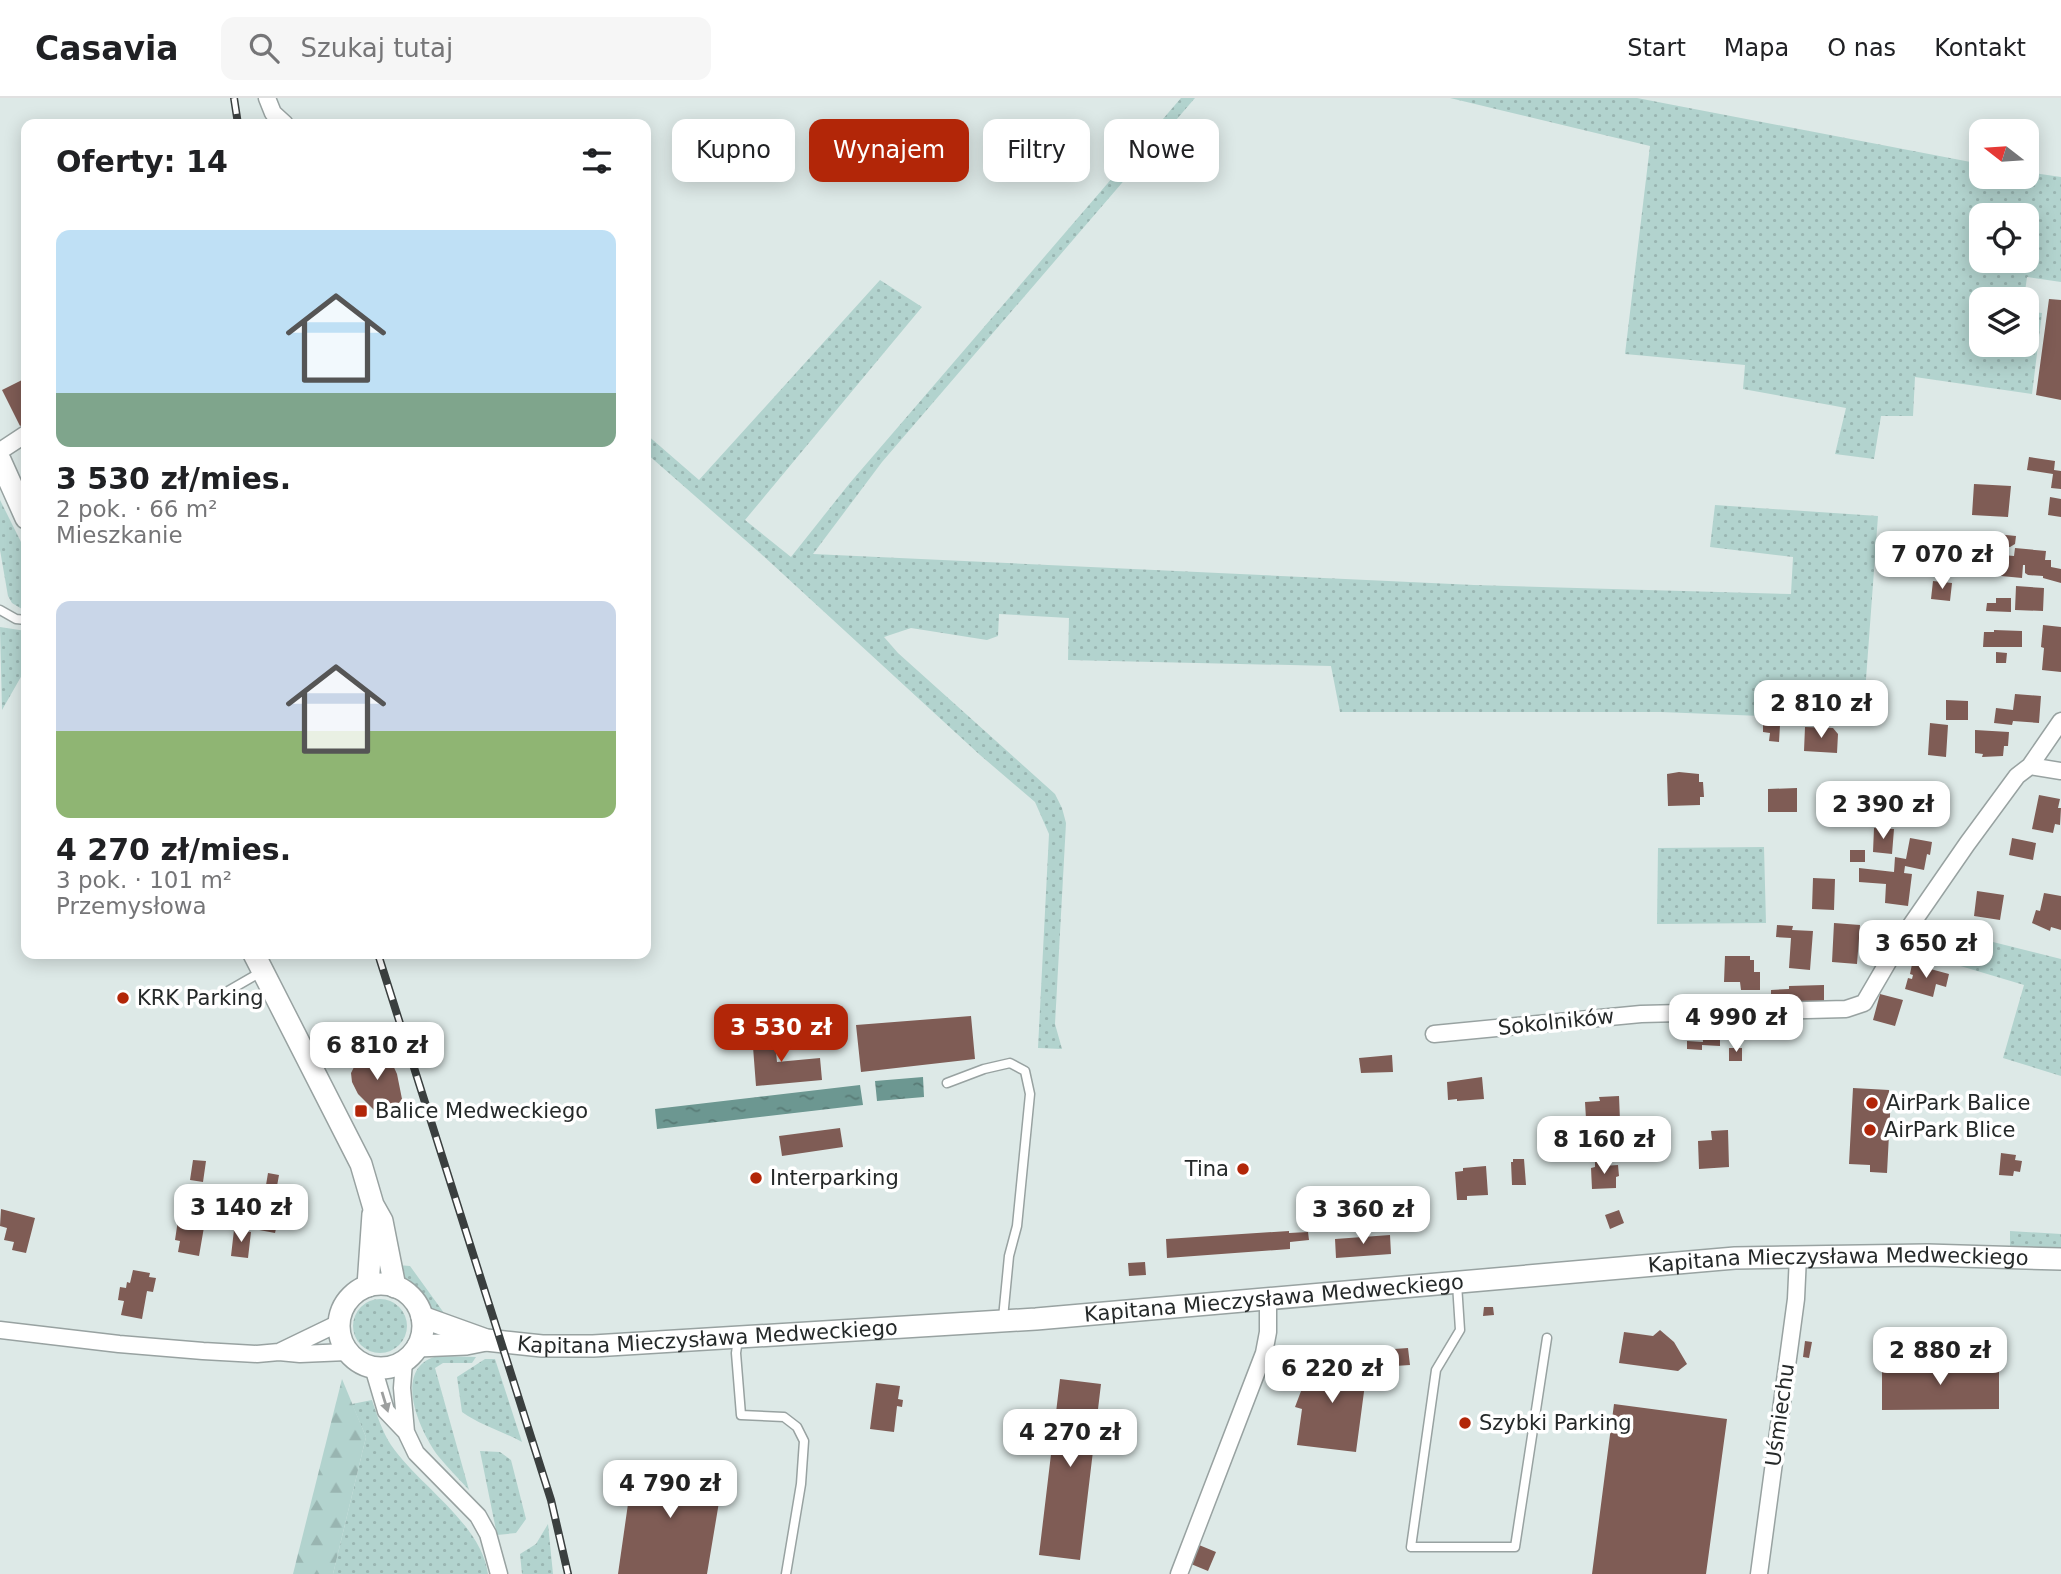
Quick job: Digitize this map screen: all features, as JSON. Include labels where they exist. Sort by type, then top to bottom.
[{"type":"main road","points":[[0,460],[21,507]]},
{"type":"main road","points":[[258,962],[361,1164],[373,1205],[382,1221],[395,1287]]},
{"type":"main road","points":[[368,1286],[373,1205]]},
{"type":"main road","name":"Kapitana Mieczysława Medweckiego","points":[[422,1317],[486,1340],[542,1346],[593,1346],[1003,1321],[1709,1260],[1927,1255],[2061,1259]]},
{"type":"main road","points":[[382,1284],[395,1287],[407,1294],[416,1304],[422,1317],[422,1337],[411,1354],[387,1368],[365,1365],[348,1352],[339,1334],[342,1311],[348,1300],[368,1286],[382,1284]]},
{"type":"main road","name":"Kapitana Mieczysława Medweckiego","points":[[411,1354],[486,1340]]},
{"type":"street","points":[[267,98],[273,113],[280,119]]},
{"type":"street","points":[[0,451],[21,437]]},
{"type":"street","points":[[2061,721],[2030,766],[2061,771]]},
{"type":"street","name":"Sokolników","points":[[1434,1034],[1641,1014],[1846,1009],[1864,1003],[1902,939],[1967,844],[2017,776],[2030,766]]},
{"type":"street","name":"Uśmiechu","points":[[1759,1574],[1796,1299],[1798,1256]]},
{"type":"street","points":[[1179,1574],[1264,1353],[1268,1332],[1268,1299]]},
{"type":"street","points":[[279,1352],[339,1324]]},
{"type":"street","points":[[0,1330],[191,1350],[257,1354],[348,1352]]},
{"type":"street","points":[[405,1432],[402,1388],[411,1354]]},
{"type":"street","points":[[373,1367],[386,1411],[405,1432],[416,1453],[478,1516],[488,1534],[499,1574]]},
{"type":"lane","points":[[0,610],[21,619]]},
{"type":"lane","points":[[209,1002],[258,962]]},
{"type":"lane","points":[[947,1083],[984,1069],[1010,1063],[1025,1071],[1030,1094],[1017,1226],[1009,1256],[1003,1321]]},
{"type":"lane","points":[[1456,1281],[1460,1330],[1436,1370],[1411,1547],[1515,1547],[1547,1338]]},
{"type":"lane","points":[[738,1336],[736,1353],[741,1415],[784,1418],[797,1427],[804,1441],[801,1484],[786,1574]]},
{"type":"green space","points":[[1181,98],[1195,98],[1177,119],[1163,119]]},
{"type":"green space","points":[[1450,98],[1637,98],[1969,162],[1969,189],[2039,189],[2039,174],[2061,177],[2061,282],[2027,277],[2026,287],[1969,287],[1969,357],[2037,357],[2032,394],[1915,377],[1913,416],[1881,416],[1874,459],[1835,454],[1846,408],[1743,389],[1745,365],[1625,354],[1650,146]]},
{"type":"green space","points":[[1109,182],[1123,182],[882,462],[813,554],[1474,585],[1791,594],[1793,557],[1710,547],[1715,505],[1878,516],[1863,720],[1661,712],[1340,712],[1331,666],[1068,660],[1069,618],[999,614],[998,636],[987,640],[911,628],[884,637],[898,653],[1055,794],[1062,808],[1066,823],[1055,1024],[1062,1049],[1038,1048],[1049,834],[1035,802],[651,457],[651,438],[699,480],[880,280],[922,307],[745,520],[791,557],[849,484]]},
{"type":"green space","points":[[2039,313],[2042,313],[2039,337]]},
{"type":"green space","points":[[0,500],[21,542],[21,608],[12,603],[8,596],[0,550]]},
{"type":"green space","points":[[0,627],[21,630],[21,677],[2,710]]},
{"type":"green space","points":[[1764,847],[1766,923],[1657,924],[1658,848]]},
{"type":"green space","points":[[1925,925],[2061,959],[2061,1076],[2003,1058],[2024,985],[1907,950]]},
{"type":"green space","points":[[2010,1231],[2061,1234],[2061,1248],[2010,1246]]},
{"type":"green space","points":[[398,1265],[410,1266],[444,1313],[443,1317],[416,1295]]},
{"type":"green space","points":[[385,1299],[395,1303],[403,1311],[407,1326],[403,1341],[395,1349],[375,1353],[365,1349],[357,1341],[353,1321],[357,1311],[365,1303]]},
{"type":"green space","points":[[438,1356],[476,1357],[472,1363],[443,1363],[435,1368],[469,1490],[431,1446],[413,1401],[412,1386],[416,1373],[424,1362]]},
{"type":"green space","points":[[485,1359],[495,1359],[522,1442],[462,1412],[457,1377]]},
{"type":"green space","points":[[342,1379],[366,1437],[333,1574],[293,1574]]},
{"type":"green space","points":[[372,1400],[391,1445],[462,1522],[483,1555],[488,1574],[333,1574],[366,1437],[352,1404]]},
{"type":"green space","points":[[480,1451],[500,1452],[511,1460],[526,1519],[516,1533],[497,1535]]},
{"type":"green space","points":[[548,1524],[553,1574],[522,1574],[520,1554],[536,1544]]},
{"type":"water","points":[[923,1077],[924,1097],[877,1101],[875,1081]]},
{"type":"water","points":[[860,1085],[863,1105],[657,1129],[655,1109]]},
{"type":"building","points":[[2049,299],[2061,300],[2061,400],[2036,395]]},
{"type":"building","points":[[21,380],[21,426],[20,426],[2,390]]},
{"type":"building","points":[[2029,457],[2055,461],[2054,470],[2061,471],[2061,489],[2051,488],[2053,474],[2027,470]]},
{"type":"building","points":[[1974,484],[2011,486],[2008,517],[1972,515]]},
{"type":"building","points":[[2050,497],[2061,499],[2061,517],[2048,515]]},
{"type":"building","points":[[1996,534],[2016,536],[2015,544],[2010,547],[1995,546]]},
{"type":"building","points":[[2015,548],[2046,551],[2045,560],[2051,560],[2051,567],[2061,569],[2061,583],[2043,576],[2028,575],[2025,573],[2025,565],[2022,578],[2001,576],[2003,555],[2014,556]]},
{"type":"building","points":[[1933,581],[1952,583],[1950,601],[1931,599]]},
{"type":"building","points":[[2016,586],[2044,588],[2043,611],[2015,610]]},
{"type":"building","points":[[1996,598],[2011,598],[2011,612],[1986,611],[1987,603],[1996,603]]},
{"type":"building","points":[[2043,625],[2061,627],[2061,672],[2042,670]]},
{"type":"building","points":[[2022,631],[2022,647],[1983,647],[1984,632]]},
{"type":"building","points":[[1996,652],[2007,653],[2006,663],[1996,663]]},
{"type":"building","points":[[2015,694],[2041,696],[2039,723],[1994,723],[1996,708],[2013,710]]},
{"type":"building","points":[[1946,700],[1968,701],[1968,720],[1946,720]]},
{"type":"building","points":[[1930,723],[1948,725],[1946,757],[1928,755]]},
{"type":"building","points":[[1763,724],[1780,725],[1779,742],[1769,741],[1770,733],[1763,732]]},
{"type":"building","points":[[1805,727],[1833,728],[1838,734],[1837,753],[1804,751]]},
{"type":"building","points":[[1975,730],[2009,732],[2008,746],[2004,746],[2003,756],[1982,757],[1983,754],[1975,753]]},
{"type":"building","points":[[1667,774],[1699,774],[1699,782],[1703,782],[1704,797],[1700,797],[1700,805],[1668,806]]},
{"type":"building","points":[[1892,784],[1922,786],[1920,814],[1892,813],[1891,821],[1859,821],[1859,804],[1892,804]]},
{"type":"building","points":[[1797,788],[1797,812],[1768,812],[1768,789]]},
{"type":"building","points":[[2039,795],[2060,799],[2060,825],[2055,824],[2053,833],[2032,829]]},
{"type":"building","points":[[1874,828],[1894,829],[1892,854],[1873,852]]},
{"type":"building","points":[[1910,838],[1932,842],[1930,855],[1927,854],[1924,870],[1905,866],[1904,873],[1912,874],[1908,906],[1885,903],[1886,884],[1859,882],[1859,868],[1894,872],[1895,857],[1906,859]]},
{"type":"building","points":[[2012,838],[2036,843],[2033,860],[2009,855]]},
{"type":"building","points":[[1850,850],[1865,850],[1865,862],[1850,862]]},
{"type":"building","points":[[1813,878],[1835,879],[1834,910],[1812,909]]},
{"type":"building","points":[[1977,891],[2004,895],[2000,920],[1974,916]]},
{"type":"building","points":[[2044,893],[2061,896],[2061,930],[2051,927],[2050,931],[2032,923],[2036,910],[2040,911]]},
{"type":"building","points":[[1834,923],[1860,925],[1857,964],[1832,962]]},
{"type":"building","points":[[1777,925],[1793,926],[1792,930],[1813,931],[1810,970],[1789,968],[1791,938],[1776,937]]},
{"type":"building","points":[[1725,956],[1750,956],[1750,960],[1754,960],[1754,972],[1760,972],[1760,990],[1741,990],[1740,982],[1724,982]]},
{"type":"building","points":[[1912,964],[1949,974],[1946,987],[1936,984],[1933,997],[1905,989],[1908,978],[1912,979]]},
{"type":"building","points":[[1824,985],[1824,1001],[1771,1003],[1771,990],[1789,989],[1789,986]]},
{"type":"building","points":[[1880,994],[1903,1000],[1895,1026],[1873,1020]]},
{"type":"building","points":[[971,1016],[975,1059],[861,1072],[856,1025]]},
{"type":"building","points":[[1702,1031],[1717,1031],[1720,1046],[1702,1045],[1702,1050],[1687,1049],[1687,1041],[1703,1042]]},
{"type":"building","points":[[774,1032],[777,1062],[820,1058],[822,1080],[756,1086],[752,1034]]},
{"type":"building","points":[[1729,1048],[1742,1048],[1742,1061],[1729,1061]]},
{"type":"building","points":[[368,1050],[370,1054],[384,1056],[391,1061],[397,1074],[402,1099],[395,1108],[388,1111],[374,1110],[358,1094],[352,1082],[351,1073],[357,1061],[356,1057]]},
{"type":"building","points":[[1392,1055],[1393,1072],[1361,1073],[1359,1058]]},
{"type":"building","points":[[1482,1077],[1484,1099],[1448,1100],[1447,1082]]},
{"type":"building","name":"AirPark Blice","points":[[1853,1088],[1889,1090],[1891,1096],[1887,1173],[1870,1172],[1870,1165],[1849,1164]]},
{"type":"building","points":[[1619,1096],[1620,1121],[1595,1122],[1595,1119],[1586,1119],[1585,1102],[1600,1101],[1599,1097]]},
{"type":"building","points":[[840,1128],[843,1147],[782,1156],[779,1136]]},
{"type":"building","points":[[1728,1130],[1729,1167],[1699,1169],[1698,1141],[1712,1140],[1711,1131]]},
{"type":"building","points":[[2001,1153],[2016,1155],[2015,1160],[2022,1161],[2020,1172],[2014,1171],[2013,1176],[1999,1175]]},
{"type":"building","points":[[1513,1159],[1524,1159],[1526,1185],[1512,1185]]},
{"type":"building","points":[[193,1160],[206,1161],[203,1182],[190,1180]]},
{"type":"building","points":[[1595,1162],[1602,1162],[1603,1166],[1618,1165],[1616,1188],[1592,1189],[1591,1168],[1595,1167]]},
{"type":"building","points":[[1486,1166],[1488,1195],[1467,1196],[1467,1200],[1457,1200],[1455,1172],[1463,1171],[1463,1168]]},
{"type":"building","points":[[268,1173],[279,1175],[277,1186],[266,1185]]},
{"type":"building","points":[[254,1196],[263,1198],[261,1203],[281,1207],[275,1233],[248,1228]]},
{"type":"building","points":[[187,1200],[208,1204],[199,1256],[178,1252],[180,1241],[175,1240],[178,1220],[184,1220]]},
{"type":"building","points":[[1,1209],[35,1218],[26,1253],[12,1250],[14,1242],[4,1240],[7,1228],[0,1226]]},
{"type":"building","points":[[1619,1210],[1624,1223],[1610,1229],[1605,1215]]},
{"type":"building","points":[[234,1230],[251,1232],[248,1258],[231,1256]]},
{"type":"building","points":[[1308,1232],[1309,1240],[1290,1242],[1290,1249],[1167,1258],[1166,1239]]},
{"type":"building","points":[[1390,1235],[1391,1254],[1336,1258],[1335,1239]]},
{"type":"building","points":[[1145,1262],[1146,1275],[1129,1276],[1128,1263]]},
{"type":"building","points":[[133,1270],[150,1273],[149,1277],[156,1278],[153,1292],[147,1291],[142,1319],[121,1315],[124,1301],[118,1300],[120,1287],[126,1288],[127,1282],[130,1283]]},
{"type":"building","points":[[1484,1307],[1493,1307],[1494,1315],[1483,1316]]},
{"type":"building","points":[[1660,1330],[1674,1342],[1687,1364],[1678,1371],[1619,1363],[1624,1332],[1653,1336]]},
{"type":"building","points":[[1805,1341],[1812,1342],[1809,1358],[1803,1357]]},
{"type":"building","points":[[1408,1348],[1410,1365],[1395,1366],[1394,1349]]},
{"type":"building","points":[[1361,1356],[1362,1370],[1367,1369],[1356,1452],[1297,1445],[1302,1409],[1295,1407],[1309,1370],[1322,1360]]},
{"type":"building","points":[[1882,1364],[1999,1364],[1999,1409],[1882,1410]]},
{"type":"building","points":[[1060,1379],[1101,1384],[1080,1560],[1039,1555]]},
{"type":"building","points":[[876,1383],[900,1386],[898,1399],[903,1400],[902,1407],[897,1406],[894,1432],[870,1429]]},
{"type":"building","points":[[1614,1404],[1727,1419],[1706,1574],[1592,1574]]},
{"type":"building","points":[[634,1462],[724,1472],[707,1574],[618,1574]]},
{"type":"building","points":[[1199,1545],[1216,1552],[1208,1571],[1191,1564]]},
{"type":"railway","points":[[234,98],[237,119]]},
{"type":"railway","points":[[380,959],[551,1500],[568,1574]]},
{"type":"place","name":"KRK Parking","points":[[123,998]]},
{"type":"place","name":"AirPark Balice","points":[[1872,1103]]},
{"type":"place","name":"Balice Medweckiego","points":[[361,1111]]},
{"type":"place","name":"AirPark Blice","points":[[1870,1130]]},
{"type":"place","name":"Tina","points":[[1243,1169]]},
{"type":"place","name":"Interparking","points":[[756,1178]]},
{"type":"place","name":"Szybki Parking","points":[[1465,1423]]}]
